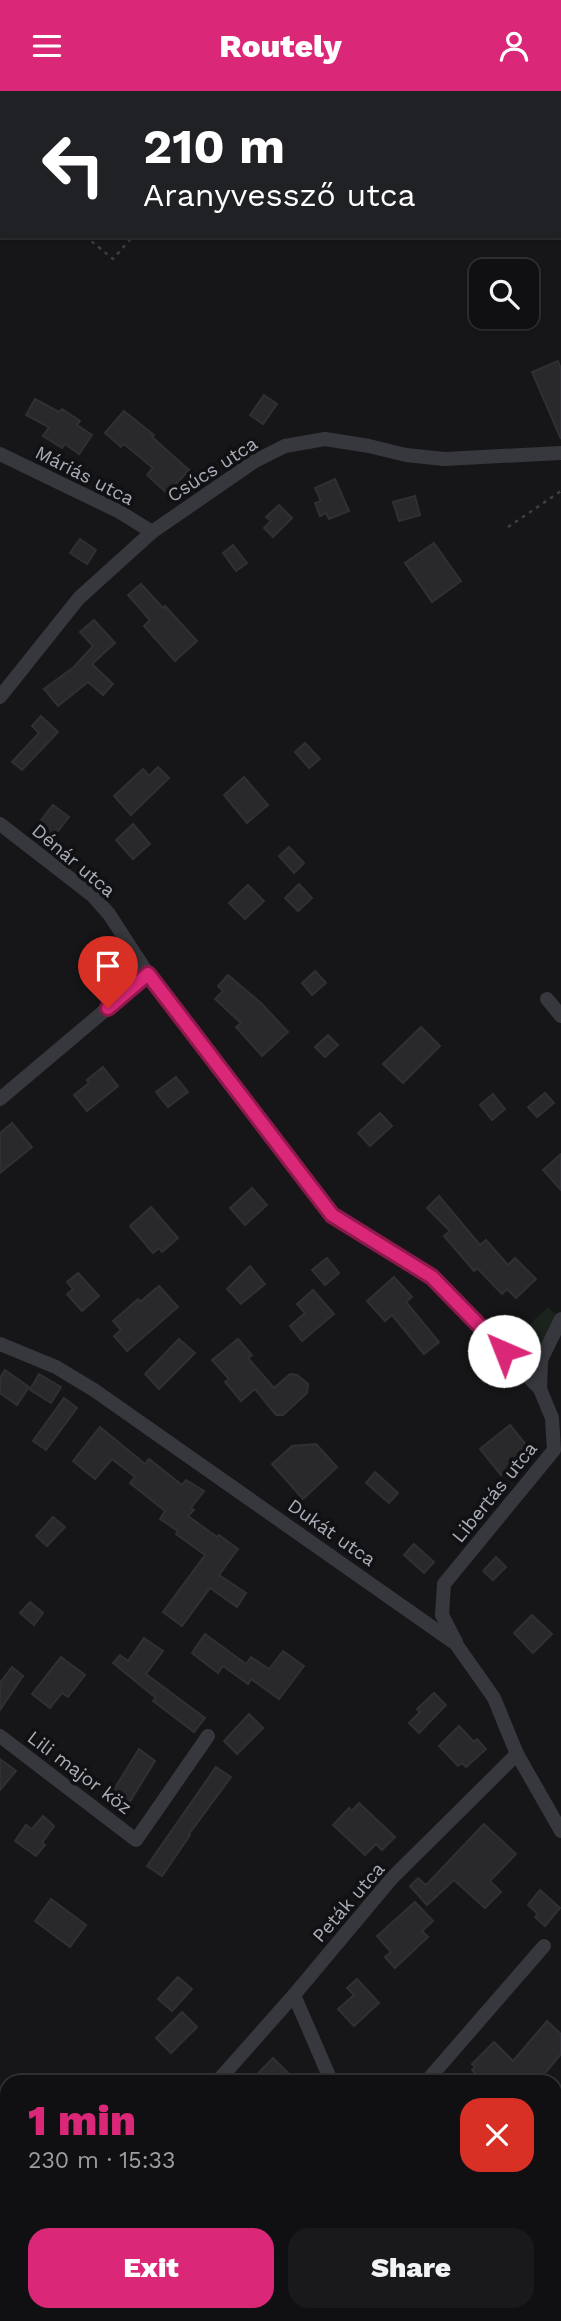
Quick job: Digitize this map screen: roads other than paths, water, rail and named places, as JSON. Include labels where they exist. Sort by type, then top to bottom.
[{"type":"street","name":"Csúcs utca","points":[[0,697],[79,598],[152,532],[255,461],[285,446],[325,439],[406,455],[444,459],[561,453]]},
{"type":"street","name":"Máriás utca","points":[[0,454],[120,512],[152,532]]},
{"type":"street","name":"Dénár utca","points":[[0,824],[93,896],[109,914],[148,974],[332,1215],[432,1277],[540,1389]]},
{"type":"street","points":[[0,1098],[148,974]]},
{"type":"street","points":[[547,999],[561,1016]]},
{"type":"street","name":"Libertás utca","points":[[457,1644],[442,1615],[444,1584],[554,1450],[552,1418],[540,1389],[541,1360],[561,1319]]},
{"type":"street","name":"Dukát utca","points":[[0,1344],[55,1367],[94,1390],[457,1644],[494,1698],[517,1754],[561,1831]]},
{"type":"street","name":"Lili major köz","points":[[0,1736],[136,1840],[208,1737]]},
{"type":"street","name":"Peták utca","points":[[223,2075],[392,1878],[517,1754]]},
{"type":"street","points":[[432,2075],[544,1946]]},
{"type":"street","points":[[294,1995],[330,2075]]}]
